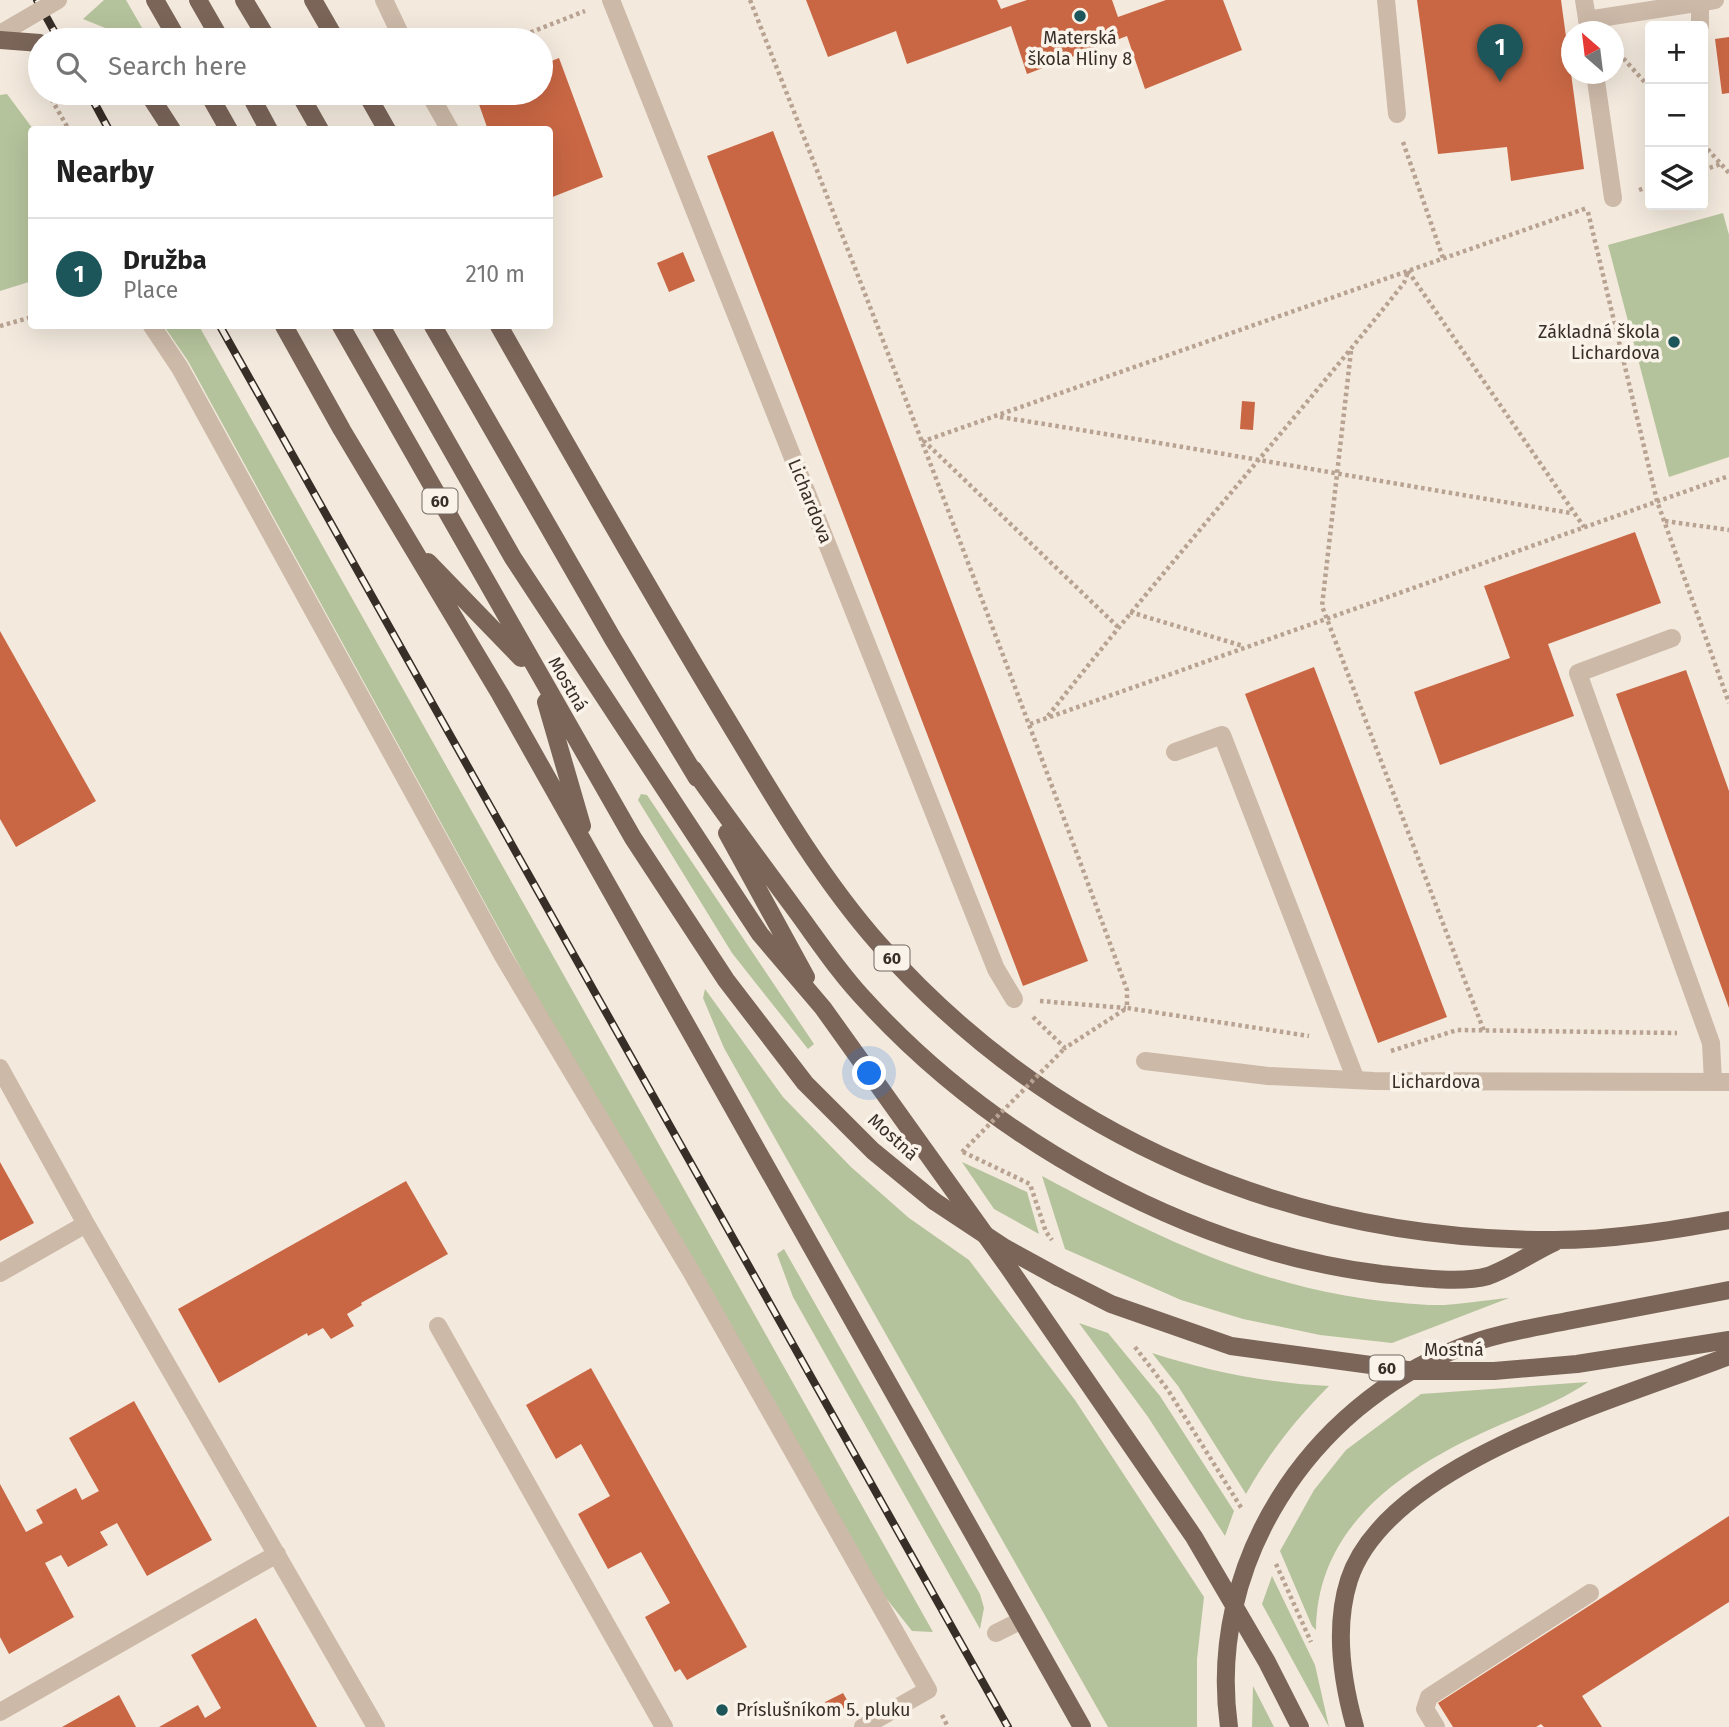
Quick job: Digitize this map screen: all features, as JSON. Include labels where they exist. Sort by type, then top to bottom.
[{"type":"main road","points":[[155,0],[171,28]]},
{"type":"main road","points":[[198,0],[213,28]]},
{"type":"main road","points":[[244,0],[261,28]]},
{"type":"main road","points":[[313,0],[329,28]]},
{"type":"main road","points":[[0,40],[28,42]]},
{"type":"main road","points":[[156,105],[169,126]]},
{"type":"main road","points":[[215,105],[227,126]]},
{"type":"main road","points":[[256,105],[268,126]]},
{"type":"main road","points":[[306,105],[318,126]]},
{"type":"main road","points":[[373,105],[385,126]]},
{"type":"main road","points":[[286,329],[500,694],[1082,1727]]},
{"type":"main road","name":"Mostná","points":[[343,329],[633,838],[726,980],[765,1033],[815,1093],[873,1150],[934,1201],[1005,1248],[1111,1304],[1231,1346],[1415,1371],[1493,1371],[1577,1364],[1729,1340]]},
{"type":"main road","points":[[383,329],[513,558],[760,934],[823,1008],[1048,1323],[1194,1537],[1267,1662],[1300,1727]]},
{"type":"main road","points":[[435,329],[613,639],[693,769],[823,1008]]},
{"type":"main road","name":"60","points":[[501,329],[661,610],[780,807],[877,942],[981,1044],[1044,1090],[1103,1128],[1159,1157],[1311,1211],[1392,1227],[1474,1237],[1558,1240],[1675,1230],[1729,1220]]},
{"type":"main road","points":[[406,538],[539,677],[589,853]]},
{"type":"main road","points":[[693,769],[865,1001],[937,1070],[1078,1169],[1161,1211],[1257,1249],[1356,1271],[1426,1279],[1487,1276],[1558,1240]]},
{"type":"main road","points":[[1228,1727],[1230,1636],[1240,1578],[1266,1519],[1293,1475],[1327,1433],[1405,1372],[1461,1347],[1523,1330],[1729,1290]]},
{"type":"main road","points":[[1356,1727],[1347,1700],[1341,1654],[1342,1609],[1349,1577],[1371,1541],[1402,1504],[1442,1476],[1514,1438],[1729,1356]]},
{"type":"street","points":[[0,34],[58,0]]},
{"type":"street","points":[[384,0],[397,28]]},
{"type":"street","name":"Lichardova","points":[[611,0],[996,969],[1014,999]]},
{"type":"street","points":[[1386,0],[1397,114]]},
{"type":"street","points":[[1584,0],[1587,21]]},
{"type":"street","points":[[1611,21],[1705,1],[1701,21]]},
{"type":"street","points":[[1596,84],[1613,198]]},
{"type":"street","points":[[436,105],[448,126]]},
{"type":"street","points":[[154,329],[180,368],[377,722],[503,956],[692,1273],[928,1690],[863,1727]]},
{"type":"street","points":[[1672,638],[1578,673],[1711,1043],[1721,1082]]},
{"type":"street","points":[[1175,752],[1222,735],[1356,1080]]},
{"type":"street","name":"Lichardova","points":[[1145,1060],[1268,1076],[1356,1080],[1721,1082]]},
{"type":"street","points":[[0,1068],[86,1224],[376,1727]]},
{"type":"street","points":[[0,1273],[86,1224]]},
{"type":"street","points":[[438,1326],[664,1727]]},
{"type":"street","points":[[0,1712],[277,1554]]},
{"type":"street","points":[[1437,1727],[1425,1709],[1429,1697],[1590,1593]]},
{"type":"street","points":[[996,1633],[1022,1620]]},
{"type":"path","points":[[541,28],[611,0]]},
{"type":"path","points":[[750,0],[924,441],[1030,724],[1127,990],[1126,1008]]},
{"type":"path","points":[[1624,59],[1646,84]]},
{"type":"path","points":[[55,105],[67,126]]},
{"type":"path","points":[[1397,114],[1400,135],[1443,258]]},
{"type":"path","points":[[1706,147],[1729,173]]},
{"type":"path","points":[[1708,168],[1721,164]]},
{"type":"path","points":[[924,441],[1645,188]]},
{"type":"path","points":[[1587,208],[1657,501],[1729,703]]},
{"type":"path","points":[[1047,718],[1130,612],[1350,351],[1404,283],[1408,271]]},
{"type":"path","points":[[1408,271],[1571,513],[1584,527]]},
{"type":"path","points":[[0,326],[28,318]]},
{"type":"path","points":[[1350,351],[1322,606],[1484,1031]]},
{"type":"path","points":[[999,416],[1258,457],[1338,475],[1571,513]]},
{"type":"path","points":[[924,441],[1118,627]]},
{"type":"path","points":[[1030,724],[1243,646],[1729,476]]},
{"type":"path","points":[[1665,521],[1729,530]]},
{"type":"path","points":[[1130,612],[1243,646]]},
{"type":"path","points":[[1014,999],[1126,1008],[1310,1036],[1344,1049],[1376,1056],[1457,1030],[1694,1033],[1711,1043]]},
{"type":"path","points":[[1014,999],[1065,1048]]},
{"type":"path","points":[[1055,1244],[1046,1232],[1030,1184],[962,1152],[1065,1048],[1126,1008]]},
{"type":"green space","points":[[104,0],[126,0],[142,28],[105,28],[83,19]]},
{"type":"green space","points":[[7,94],[31,126],[28,126],[28,282],[0,291],[0,95]]},
{"type":"green space","name":"Základná škola Lichardova","points":[[1723,213],[1729,235],[1729,457],[1669,477],[1608,245]]},
{"type":"green space","points":[[166,329],[201,329],[933,1632],[912,1631],[882,1593],[560,1040],[188,361]]},
{"type":"green space","points":[[641,794],[647,795],[814,1044],[808,1049],[732,953],[638,800]]},
{"type":"green space","points":[[705,989],[783,1097],[851,1167],[909,1218],[969,1260],[1075,1400],[1204,1597],[1197,1659],[1197,1727],[1108,1727],[724,1048],[703,998]]},
{"type":"green space","points":[[962,1162],[1027,1192],[1039,1234],[994,1209]]},
{"type":"green space","points":[[1042,1176],[1181,1245],[1275,1279],[1375,1300],[1429,1305],[1509,1298],[1392,1343],[1320,1335],[1243,1319],[1181,1300],[1065,1249]]},
{"type":"green space","points":[[784,1249],[980,1594],[984,1608],[980,1629],[793,1297],[777,1254]]},
{"type":"green space","points":[[1079,1323],[1108,1333],[1160,1396],[1234,1511],[1225,1536],[1148,1417]]},
{"type":"green space","points":[[1152,1353],[1239,1376],[1329,1386],[1284,1437],[1246,1494],[1178,1386]]},
{"type":"green space","points":[[1588,1382],[1557,1400],[1435,1457],[1376,1500],[1352,1527],[1333,1557],[1321,1591],[1316,1630],[1312,1626],[1280,1551],[1314,1490],[1346,1450],[1421,1394]]},
{"type":"green space","points":[[1272,1576],[1315,1665],[1329,1727],[1262,1604]]},
{"type":"green space","points":[[1253,1686],[1274,1727],[1252,1727]]},
{"type":"building","points":[[806,0],[997,0],[1001,9],[1027,0],[1112,0],[1118,17],[1166,0],[1223,0],[1242,50],[1145,89],[1127,36],[1027,74],[1011,26],[907,64],[896,31],[828,57]]},
{"type":"building","points":[[1417,0],[1561,0],[1564,21],[1561,21],[1561,84],[1572,84],[1584,169],[1511,181],[1507,147],[1438,154]]},
{"type":"building","points":[[1729,37],[1729,93],[1722,94],[1715,39]]},
{"type":"building","points":[[559,58],[603,177],[553,197],[553,126],[487,126],[479,105],[553,105],[553,60]]},
{"type":"building","points":[[773,131],[1088,961],[1023,986],[707,156]]},
{"type":"building","points":[[683,252],[695,281],[669,292],[657,263]]},
{"type":"building","points":[[1242,401],[1255,402],[1253,430],[1240,429]]},
{"type":"building","points":[[1635,532],[1661,603],[1548,644],[1574,716],[1440,765],[1414,692],[1510,658],[1484,586]]},
{"type":"building","points":[[0,631],[96,801],[16,847],[0,819]]},
{"type":"building","points":[[1314,667],[1447,1017],[1378,1043],[1245,694]]},
{"type":"building","points":[[1686,670],[1729,791],[1729,1008],[1616,694]]},
{"type":"building","points":[[0,1162],[34,1223],[0,1241]]},
{"type":"building","points":[[406,1181],[448,1254],[361,1303],[362,1305],[347,1314],[354,1326],[331,1339],[323,1328],[308,1336],[307,1333],[219,1383],[178,1309]]},
{"type":"building","points":[[591,1368],[747,1647],[687,1680],[680,1669],[675,1672],[645,1617],[670,1603],[641,1552],[608,1569],[578,1514],[610,1496],[581,1444],[556,1459],[526,1405]]},
{"type":"building","points":[[134,1401],[212,1540],[147,1576],[117,1523],[100,1532],[108,1545],[68,1567],[61,1555],[45,1563],[74,1617],[9,1654],[0,1637],[0,1484],[26,1532],[43,1523],[36,1510],[76,1488],[82,1500],[99,1491],[69,1438]]},
{"type":"building","points":[[1729,1516],[1729,1602],[1582,1696],[1602,1727],[1544,1727],[1541,1724],[1536,1727],[1453,1727],[1438,1703]]},
{"type":"building","points":[[256,1618],[317,1727],[159,1727],[198,1705],[205,1718],[221,1708],[191,1655]]},
{"type":"building","points":[[843,1693],[850,1705],[831,1715],[825,1702]]},
{"type":"building","points":[[119,1695],[136,1727],[62,1727]]},
{"type":"railway","points":[[37,0],[52,28]]},
{"type":"railway","points":[[95,105],[107,126]]},
{"type":"railway","points":[[222,329],[1008,1727]]},
{"type":"place","name":"Materská škola Hliny 8","points":[[1080,16]]},
{"type":"place","name":"Družba","points":[[1500,82]]},
{"type":"place","name":"Základná škola Lichardova","points":[[1674,342]]},
{"type":"place","name":"Príslušníkom 5. pluku","points":[[722,1710]]}]
